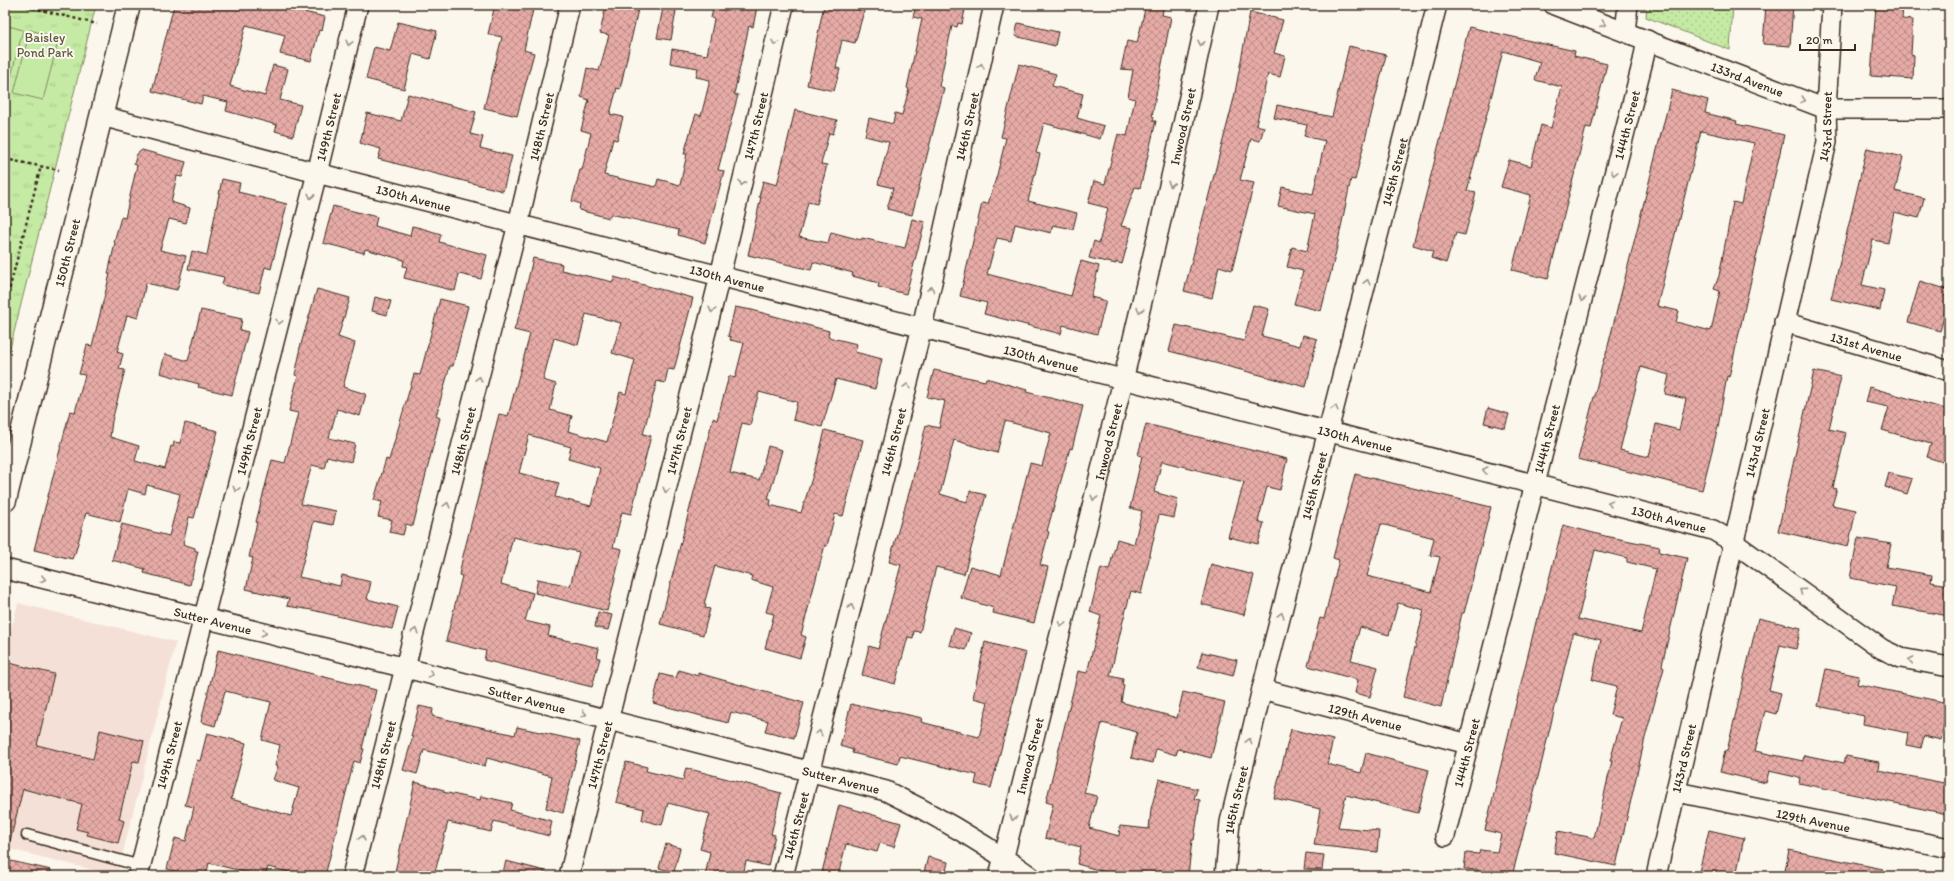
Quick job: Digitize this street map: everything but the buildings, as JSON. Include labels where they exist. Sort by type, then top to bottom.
[{"type":"main road","name":"150th Street","points":[[5,500],[129,5]]},
{"type":"street","name":"149th Street","points":[[139,871],[317,173],[358,5]]},
{"type":"street","name":"148th Street","points":[[352,876],[518,224],[570,5]]},
{"type":"street","name":"147th Street","points":[[569,876],[720,276],[784,5]]},
{"type":"street","name":"146th Street","points":[[783,876],[922,327],[994,5]]},
{"type":"street","name":"Inwood Street","points":[[999,876],[1124,378],[1173,172],[1209,5]]},
{"type":"street","name":"145th Street","points":[[1224,876],[1230,822],[1262,689],[1437,5]]},
{"type":"street","name":"133rd Avenue","points":[[1554,5],[1826,109],[1949,109]]},
{"type":"street","points":[[1625,32],[1628,5]]},
{"type":"street","name":"143rd Street","points":[[1656,876],[1826,142],[1826,109],[1832,5]]},
{"type":"street","name":"144th Street","points":[[1445,836],[1647,40]]},
{"type":"street","name":"130th Avenue","points":[[102,116],[317,173],[1535,483],[1713,530],[1733,542],[1882,649],[1901,658],[1949,667]]},
{"type":"street","name":"131st Avenue","points":[[1784,322],[1949,371]]},
{"type":"street","name":"Sutter Avenue","points":[[5,569],[406,668],[886,791],[914,804],[1030,876]]},
{"type":"street","name":"129th Avenue","points":[[1262,689],[1468,744]]},
{"type":"street","name":"129th Avenue","points":[[1676,792],[1949,848]]},
{"type":"lane","points":[[28,835],[139,871]]},
{"type":"path","points":[[21,5],[97,24]]},
{"type":"path","points":[[5,159],[59,170]]},
{"type":"path","points":[[5,306],[41,166]]},
{"type":"shaded area","points":[[18,603],[176,642],[117,876],[5,848],[5,653]]},
{"type":"green space","name":"Baisley Pond Park","points":[[5,5],[96,5],[5,368]]},
{"type":"green space","points":[[1647,5],[1733,5],[1730,50],[1646,17]]},
{"type":"green space","points":[[5,25],[23,30],[7,92],[5,91]]},
{"type":"green space","points":[[30,30],[59,38],[43,100],[14,93]]}]
